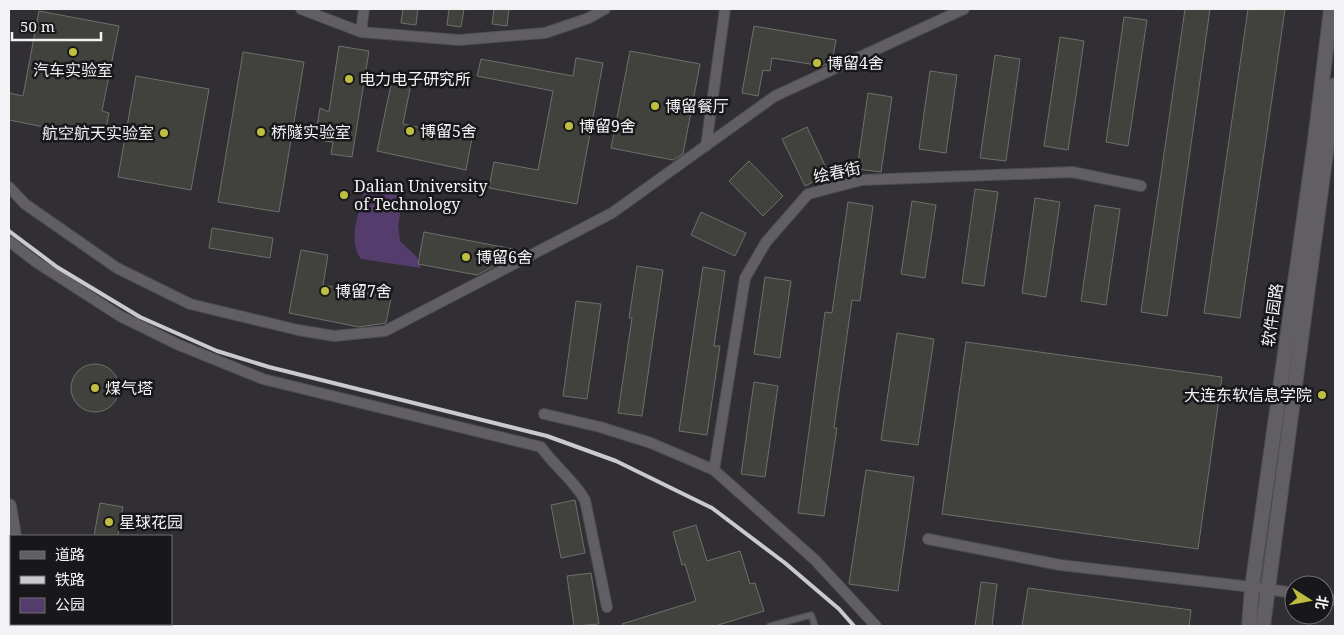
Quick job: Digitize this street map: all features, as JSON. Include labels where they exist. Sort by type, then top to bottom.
[{"type":"main road","name":"软件园路","points":[[1248,626],[1331,9]]},
{"type":"main road","name":"软件园路","points":[[1262,626],[1333,117],[1335,85]]},
{"type":"main road","points":[[9,506],[14,535]]},
{"type":"street","points":[[301,9],[360,32],[459,40],[545,33],[589,18],[605,9]]},
{"type":"street","points":[[360,32],[364,9]]},
{"type":"street","points":[[706,146],[725,9]]},
{"type":"street","points":[[9,187],[25,204],[117,268],[190,304],[298,330],[334,336],[385,332],[612,214],[775,96],[964,9]]},
{"type":"street","name":"绘春街","points":[[714,470],[746,278],[766,242],[808,194],[862,180],[1072,172],[1141,186]]},
{"type":"street","points":[[9,241],[36,262],[120,316],[179,345],[263,379],[540,447],[551,462],[577,486],[585,500],[607,607]]},
{"type":"street","points":[[544,414],[600,427],[651,443],[714,470],[815,560],[876,626]]},
{"type":"street","points":[[928,539],[1060,565],[1284,591]]},
{"type":"lane","points":[[770,626],[811,615],[814,626]]},
{"type":"green space","points":[[374,190],[403,196],[398,226],[400,241],[417,257],[421,268],[361,259],[355,244],[355,227],[364,192]]},
{"type":"building","points":[[403,9],[418,9],[416,25],[401,23]]},
{"type":"building","points":[[449,9],[464,9],[461,27],[447,25]]},
{"type":"building","points":[[494,9],[509,9],[507,26],[492,24]]},
{"type":"building","points":[[1185,9],[1210,9],[1167,316],[1141,312]]},
{"type":"building","points":[[1248,9],[1285,9],[1240,318],[1204,313]]},
{"type":"building","points":[[39,11],[119,26],[102,111],[109,113],[104,139],[9,120],[9,93],[23,96]]},
{"type":"building","points":[[1124,17],[1147,20],[1128,146],[1106,142]]},
{"type":"building","name":"博留4舍","points":[[754,26],[836,40],[832,62],[823,66],[772,58],[770,71],[763,70],[758,96],[742,93]]},
{"type":"building","points":[[1060,37],[1084,41],[1068,150],[1044,146]]},
{"type":"building","name":"电力电子研究所","points":[[339,46],[369,51],[352,157],[331,154],[333,142],[315,140],[320,108],[329,112]]},
{"type":"building","name":"博留餐厅","points":[[630,51],[700,64],[683,154],[673,160],[611,148]]},
{"type":"building","name":"桥隧实验室","points":[[243,52],[304,62],[279,212],[218,202]]},
{"type":"building","points":[[995,55],[1020,59],[1006,161],[980,158]]},
{"type":"building","name":"博留9舍","points":[[576,58],[603,63],[577,204],[489,188],[494,162],[538,170],[553,91],[477,76],[481,59],[573,76]]},
{"type":"building","points":[[930,71],[957,75],[946,153],[919,149]]},
{"type":"building","name":"航空航天实验室","points":[[136,76],[209,89],[191,190],[118,177]]},
{"type":"building","name":"博留5舍","points":[[392,80],[411,84],[403,124],[472,138],[466,170],[377,151]]},
{"type":"building","points":[[868,93],[892,97],[881,172],[857,169]]},
{"type":"building","points":[[807,127],[829,174],[805,186],[782,139]]},
{"type":"building","points":[[749,161],[783,196],[763,216],[729,181]]},
{"type":"building","points":[[975,189],[998,192],[984,286],[962,283]]},
{"type":"building","points":[[1035,198],[1060,202],[1046,297],[1022,293]]},
{"type":"building","points":[[912,201],[936,205],[925,278],[901,274]]},
{"type":"building","points":[[848,202],[873,206],[860,301],[852,300],[834,428],[837,428],[824,516],[798,513],[825,312],[832,313]]},
{"type":"building","points":[[1095,205],[1120,209],[1106,305],[1081,301]]},
{"type":"building","points":[[701,212],[746,233],[735,256],[691,235]]},
{"type":"building","points":[[212,228],[273,238],[270,258],[209,248]]},
{"type":"building","name":"博留6舍","points":[[424,232],[513,249],[512,257],[477,275],[418,264]]},
{"type":"building","name":"博留7舍","points":[[301,250],[328,255],[323,285],[391,298],[386,323],[359,327],[289,313]]},
{"type":"building","points":[[637,266],[663,270],[642,416],[618,413],[632,318],[629,318]]},
{"type":"building","points":[[703,267],[725,271],[714,346],[720,346],[707,435],[679,431]]},
{"type":"building","points":[[765,277],[791,281],[780,358],[754,354]]},
{"type":"building","points":[[576,301],[601,304],[587,399],[563,396]]},
{"type":"building","points":[[897,333],[934,339],[918,445],[881,440]]},
{"type":"building","points":[[966,342],[1222,377],[1198,549],[942,514]]},
{"type":"building","name":"煤气塔","points":[[95,364],[104,366],[112,371],[117,379],[119,388],[117,397],[112,405],[104,410],[95,412],[86,410],[78,405],[73,397],[71,388],[73,379],[78,371],[86,366]]},
{"type":"building","points":[[754,382],[778,386],[765,477],[741,474]]},
{"type":"building","points":[[866,470],[914,477],[898,591],[849,584]]},
{"type":"building","points":[[575,500],[585,553],[561,558],[551,505]]},
{"type":"building","name":"星球花园","points":[[100,503],[123,507],[118,535],[94,535]]},
{"type":"building","points":[[696,525],[707,561],[740,551],[750,584],[755,583],[764,611],[715,626],[623,626],[622,624],[696,601],[685,564],[682,565],[673,532]]},
{"type":"building","points":[[591,573],[599,624],[574,626],[567,576]]},
{"type":"building","points":[[981,582],[997,584],[992,626],[975,626]]},
{"type":"building","points":[[1028,588],[1191,610],[1189,626],[1022,626]]},
{"type":"railway","points":[[9,231],[57,267],[140,317],[217,351],[269,367],[547,436],[616,461],[712,508],[785,563],[839,609],[854,626]]},
{"type":"place","name":"汽车实验室","points":[[73,52]]},
{"type":"place","name":"博留4舍","points":[[817,63]]},
{"type":"place","name":"电力电子研究所","points":[[349,79]]},
{"type":"place","name":"博留餐厅","points":[[655,106]]},
{"type":"place","name":"博留9舍","points":[[569,126]]},
{"type":"place","name":"博留5舍","points":[[410,131]]},
{"type":"place","name":"桥隧实验室","points":[[261,132]]},
{"type":"place","name":"航空航天实验室","points":[[164,133]]},
{"type":"place","name":"Dalian University of Technology","points":[[344,195]]},
{"type":"place","name":"博留6舍","points":[[466,257]]},
{"type":"place","name":"博留7舍","points":[[325,291]]},
{"type":"place","name":"煤气塔","points":[[95,388]]},
{"type":"place","name":"大连东软信息学院","points":[[1322,395]]},
{"type":"place","name":"星球花园","points":[[109,522]]}]
